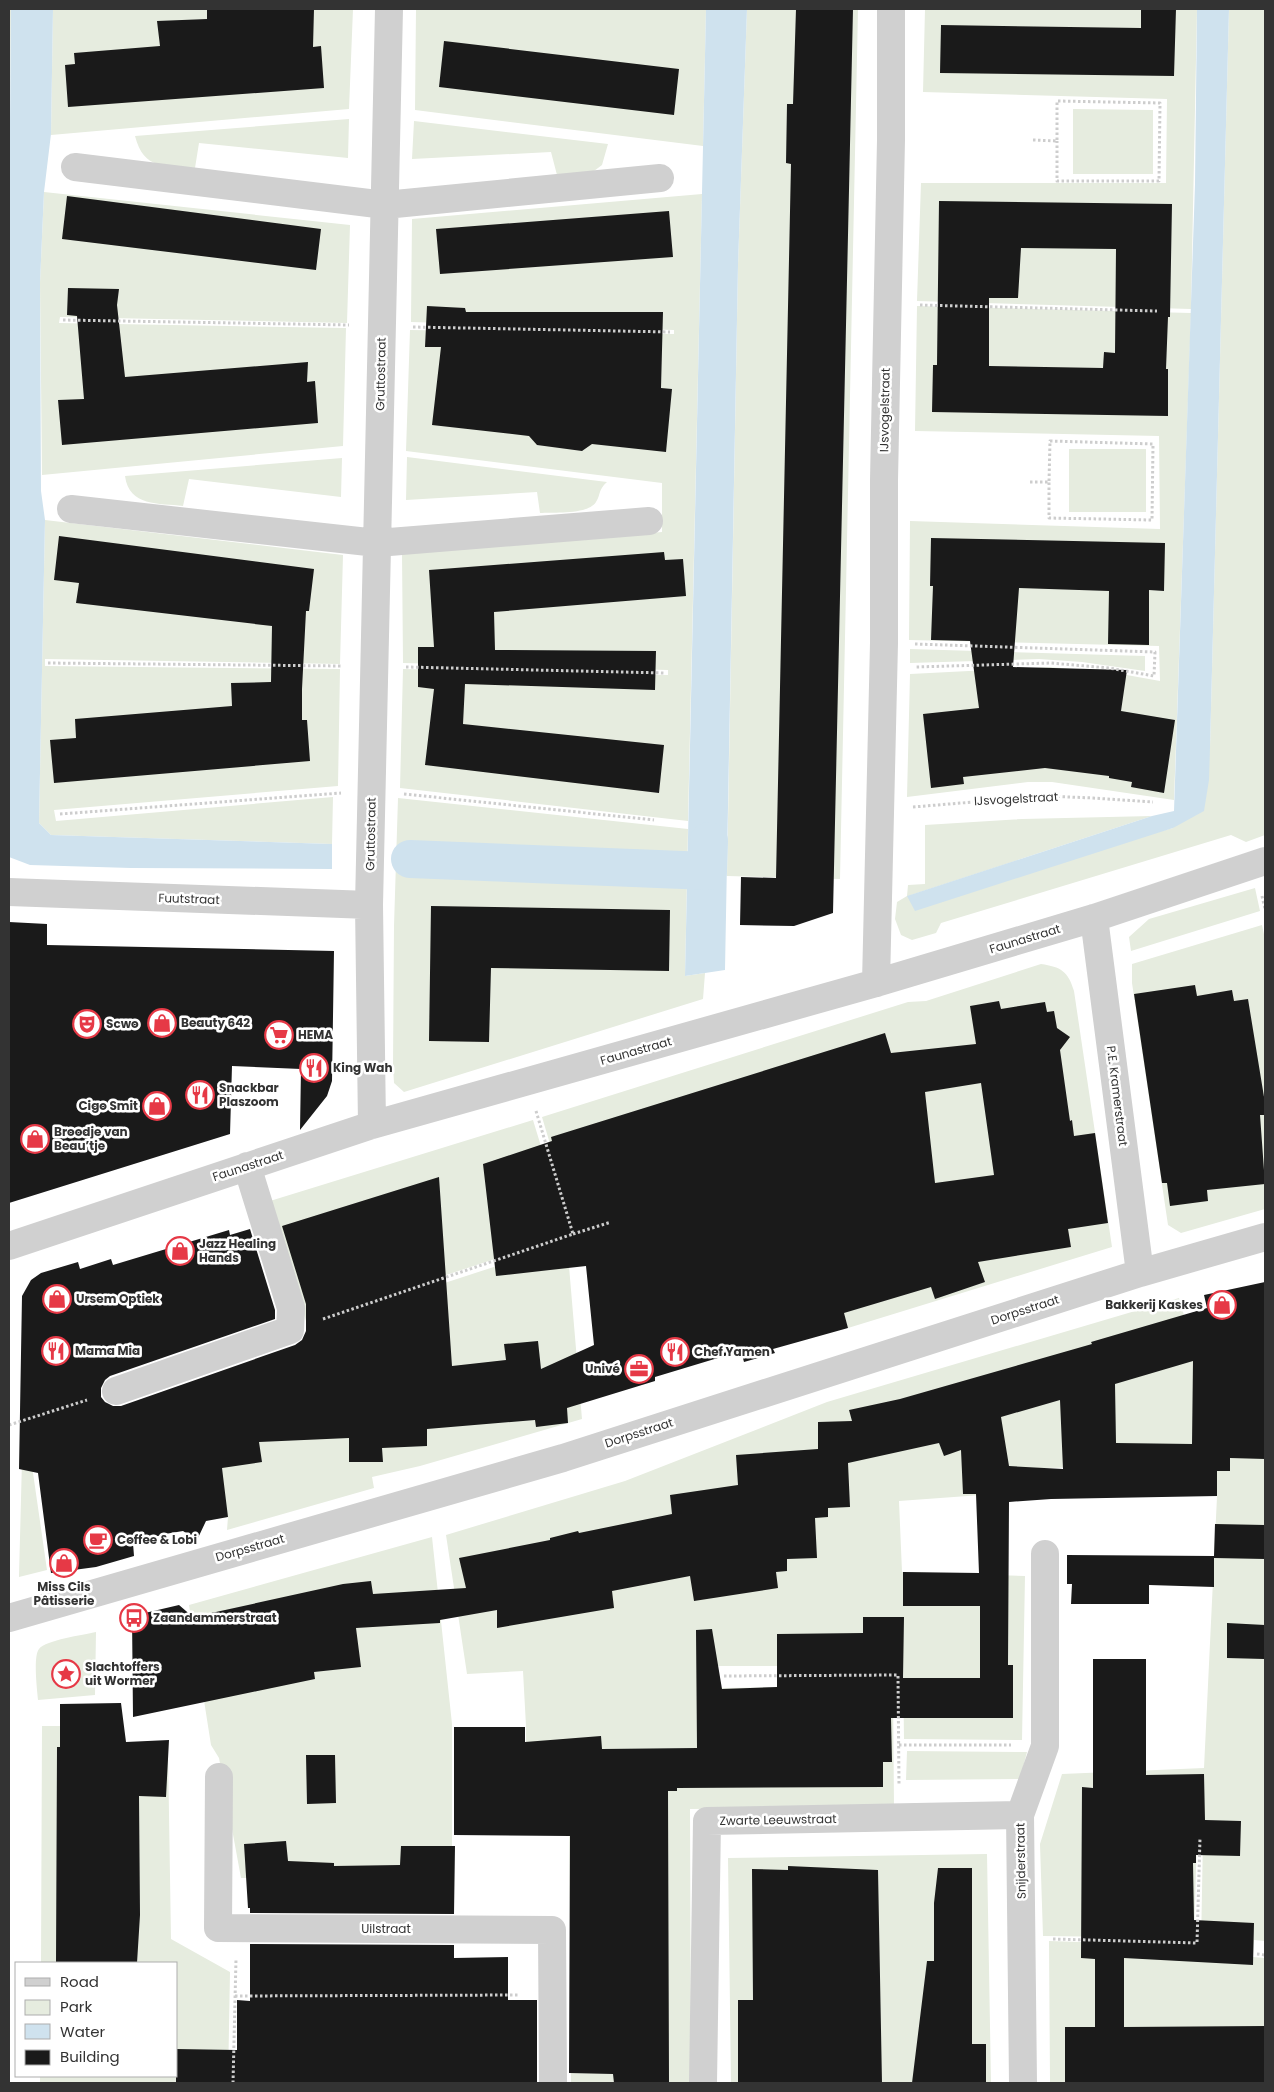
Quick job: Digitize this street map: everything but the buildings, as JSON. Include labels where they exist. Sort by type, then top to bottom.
[{"type":"street","name":"Gruttostraat","points":[[372,1125],[369,905],[389,9]]},
{"type":"street","name":"IJsvogelstraat","points":[[876,984],[884,656],[891,9]]},
{"type":"street","points":[[75,167],[385,205],[660,178]]},
{"type":"street","points":[[71,509],[378,543],[649,521]]},
{"type":"street","name":"Faunastraat","points":[[9,1246],[372,1125],[876,984],[1094,918],[1265,860]]},
{"type":"street","name":"Fuutstraat","points":[[9,892],[369,905]]},
{"type":"street","name":"P.E. Kramerstraat","points":[[1094,918],[1140,1273]]},
{"type":"street","points":[[116,1391],[290,1330],[291,1308],[247,1166]]},
{"type":"street","name":"Dorpsstraat","points":[[9,1618],[563,1458],[1140,1273],[1265,1236]]},
{"type":"street","name":"Snijderstraat","points":[[1023,2083],[1020,1815],[1046,1746],[1045,1554]]},
{"type":"street","name":"Uilstraat","points":[[219,1776],[218,1928],[552,1930],[553,2083]]},
{"type":"street","name":"Zwarte Leeuwstraat","points":[[703,2083],[707,1821],[1020,1815]]},
{"type":"path","points":[[1057,101],[1160,103],[1159,181],[1057,181],[1057,141],[1057,101]]},
{"type":"path","points":[[1033,140],[1057,141]]},
{"type":"path","points":[[887,304],[1157,311]]},
{"type":"path","points":[[1050,441],[1153,444],[1152,520],[1049,518],[1049,482],[1050,441]]},
{"type":"path","points":[[1030,482],[1049,482]]},
{"type":"path","points":[[1155,652],[1154,676],[1108,668],[1051,663],[884,656],[1155,652]]},
{"type":"path","name":"IJsvogelstraat","points":[[880,810],[1046,796],[1152,802]]},
{"type":"path","points":[[527,1082],[573,1234]]},
{"type":"path","points":[[290,1330],[611,1222]]},
{"type":"path","points":[[9,1425],[116,1391]]},
{"type":"path","points":[[724,1676],[898,1675],[900,1817]]},
{"type":"path","points":[[899,1745],[1046,1746]]},
{"type":"path","points":[[1022,1938],[1197,1943],[1200,1838]]},
{"type":"path","points":[[233,2083],[237,1928]]},
{"type":"path","points":[[1256,1954],[1265,1955]]},
{"type":"path","points":[[235,1996],[552,1994]]},
{"type":"green space","points":[[9,9],[11,9],[9,231]]},
{"type":"green space","points":[[53,9],[353,9],[349,109],[51,135]]},
{"type":"green space","points":[[416,9],[706,9],[703,146],[415,110]]},
{"type":"green space","points":[[747,9],[858,9],[840,879],[727,876],[738,265]]},
{"type":"green space","points":[[925,9],[1197,9],[1191,309],[917,301],[921,183],[1166,183],[1167,99],[923,92]]},
{"type":"green space","points":[[1229,9],[1265,9],[1265,835],[1246,842],[1231,835],[941,923],[936,933],[912,940],[901,935],[895,919],[897,902],[907,896],[908,885],[925,884],[925,825],[1022,819],[1152,816],[908,896],[1173,828],[1210,748]]},
{"type":"green space","points":[[1073,109],[1153,110],[1153,174],[1073,174]]},
{"type":"green space","points":[[349,119],[348,158],[199,143],[195,168],[165,166],[150,161],[144,155],[135,136]]},
{"type":"green space","points":[[414,121],[608,144],[602,165],[594,171],[557,175],[551,152],[412,159]]},
{"type":"green space","points":[[44,192],[350,225],[347,323],[60,317],[59,323],[346,328],[343,446],[42,475],[40,283]]},
{"type":"green space","points":[[702,194],[688,821],[400,788],[403,669],[668,675],[668,670],[403,663],[402,554],[662,532],[662,483],[406,451],[410,330],[674,334],[674,330],[411,322],[412,219]]},
{"type":"green space","points":[[917,306],[1191,313],[1174,800],[1052,782],[1028,782],[907,797],[910,674],[1050,667],[1110,672],[1160,681],[1159,646],[909,640],[910,521],[1160,529],[1159,436],[915,431]]},
{"type":"green space","points":[[1069,449],[1146,449],[1146,512],[1069,512]]},
{"type":"green space","points":[[407,457],[607,482],[592,506],[570,512],[540,513],[537,492],[406,500]]},
{"type":"green space","points":[[342,458],[341,497],[189,479],[183,506],[146,502],[132,493],[125,476]]},
{"type":"green space","points":[[45,520],[343,555],[340,664],[45,659],[45,666],[340,669],[338,786],[54,810],[56,821],[333,797],[332,844],[51,835],[39,823]]},
{"type":"green space","points":[[910,649],[1145,656],[1145,671],[1082,662],[1039,659],[910,663]]},
{"type":"green space","points":[[398,798],[688,829],[685,976],[705,973],[703,999],[404,1092],[394,1083],[393,1066],[394,926]]},
{"type":"green space","points":[[1255,888],[1260,911],[1131,951],[1129,937],[1149,919]]},
{"type":"green space","points":[[1262,925],[1265,939],[1265,1209],[1181,1233],[1168,1225],[1132,983],[1132,964]]},
{"type":"green space","points":[[1041,964],[1063,971],[1074,991],[1112,1247],[848,1328],[803,1168],[578,1238],[542,1117],[908,1002],[926,1001]]},
{"type":"green space","points":[[533,1120],[568,1235],[306,1321],[270,1201]]},
{"type":"green space","points":[[567,1243],[582,1419],[420,1466],[372,1477],[374,1488],[227,1530],[228,1517],[190,1438],[304,1342],[307,1328]]},
{"type":"green space","points":[[1179,1298],[1210,1405],[1209,1465],[995,1469],[995,1494],[899,1501],[902,1572],[1025,1576],[1022,1740],[904,1739],[903,1666],[717,1666],[718,1688],[893,1686],[894,1807],[690,1809],[691,2083],[571,2083],[569,1795],[526,1792],[526,1726],[523,1671],[467,1674],[446,1535],[625,1481],[827,1402]]},
{"type":"green space","points":[[1217,1441],[1265,1442],[1265,1941],[1254,1940],[1253,1957],[1265,1958],[1265,2083],[1050,2083],[1049,1941],[1201,1946],[1203,1837],[1197,1836],[1194,1938],[1043,1936],[1040,1844],[1062,1774],[1204,1768],[1217,1497]]},
{"type":"green space","points":[[31,1459],[47,1570],[19,1577],[22,1460]]},
{"type":"green space","points":[[432,1537],[452,1724],[452,1879],[241,1878],[219,1758],[211,1745],[189,1605]]},
{"type":"green space","points":[[96,1632],[95,1695],[38,1700],[36,1658],[39,1649],[57,1640]]},
{"type":"green space","points":[[42,1726],[112,1726],[113,1750],[168,1751],[171,1939],[230,1972],[228,2083],[40,2083],[40,2077],[178,2077],[178,1962],[41,1962]]},
{"type":"green space","points":[[907,1751],[1027,1752],[1020,1779],[906,1780]]},
{"type":"green space","points":[[987,1854],[991,2083],[731,2083],[728,1858]]},
{"type":"water","points":[[11,9],[53,9],[51,134],[44,192],[40,283],[41,491],[45,520],[39,823],[51,835],[332,844],[332,869],[131,868],[30,865],[9,857]]},
{"type":"water","points":[[706,9],[747,9],[738,265],[725,970],[685,976]]},
{"type":"water","points":[[1197,9],[1229,9],[1210,748],[1209,780],[1204,811],[1173,828],[915,911],[907,896],[1152,816],[1174,811],[1195,184]]},
{"type":"waterway","points":[[410,859],[708,871],[709,841]]},
{"type":"place","name":"Beauty 642","points":[[162,1023]]},
{"type":"place","name":"Scwo","points":[[87,1024]]},
{"type":"place","name":"HEMA","points":[[279,1035]]},
{"type":"place","name":"King Wah","points":[[314,1068]]},
{"type":"place","name":"Snackbar Plaszoom","points":[[200,1095]]},
{"type":"place","name":"Cigo Smit","points":[[157,1106]]},
{"type":"place","name":"Broodje van Beau’tje","points":[[35,1139]]},
{"type":"place","name":"Jazz Healing Hands","points":[[180,1251]]},
{"type":"place","name":"Ursem Optiek","points":[[57,1299]]},
{"type":"place","name":"Bakkerij Kaskes","points":[[1222,1305]]},
{"type":"place","name":"Mama Mia","points":[[56,1351]]},
{"type":"place","name":"Chef Yamen","points":[[675,1352]]},
{"type":"place","name":"Univé","points":[[639,1369]]},
{"type":"place","name":"Coffee & Lobi","points":[[98,1540]]},
{"type":"place","name":"Miss Cils Pâtisserie","points":[[64,1563]]},
{"type":"place","name":"Zaandammerstraat","points":[[134,1618]]},
{"type":"place","name":"Slachtoffers uit Wormer","points":[[66,1674]]}]
